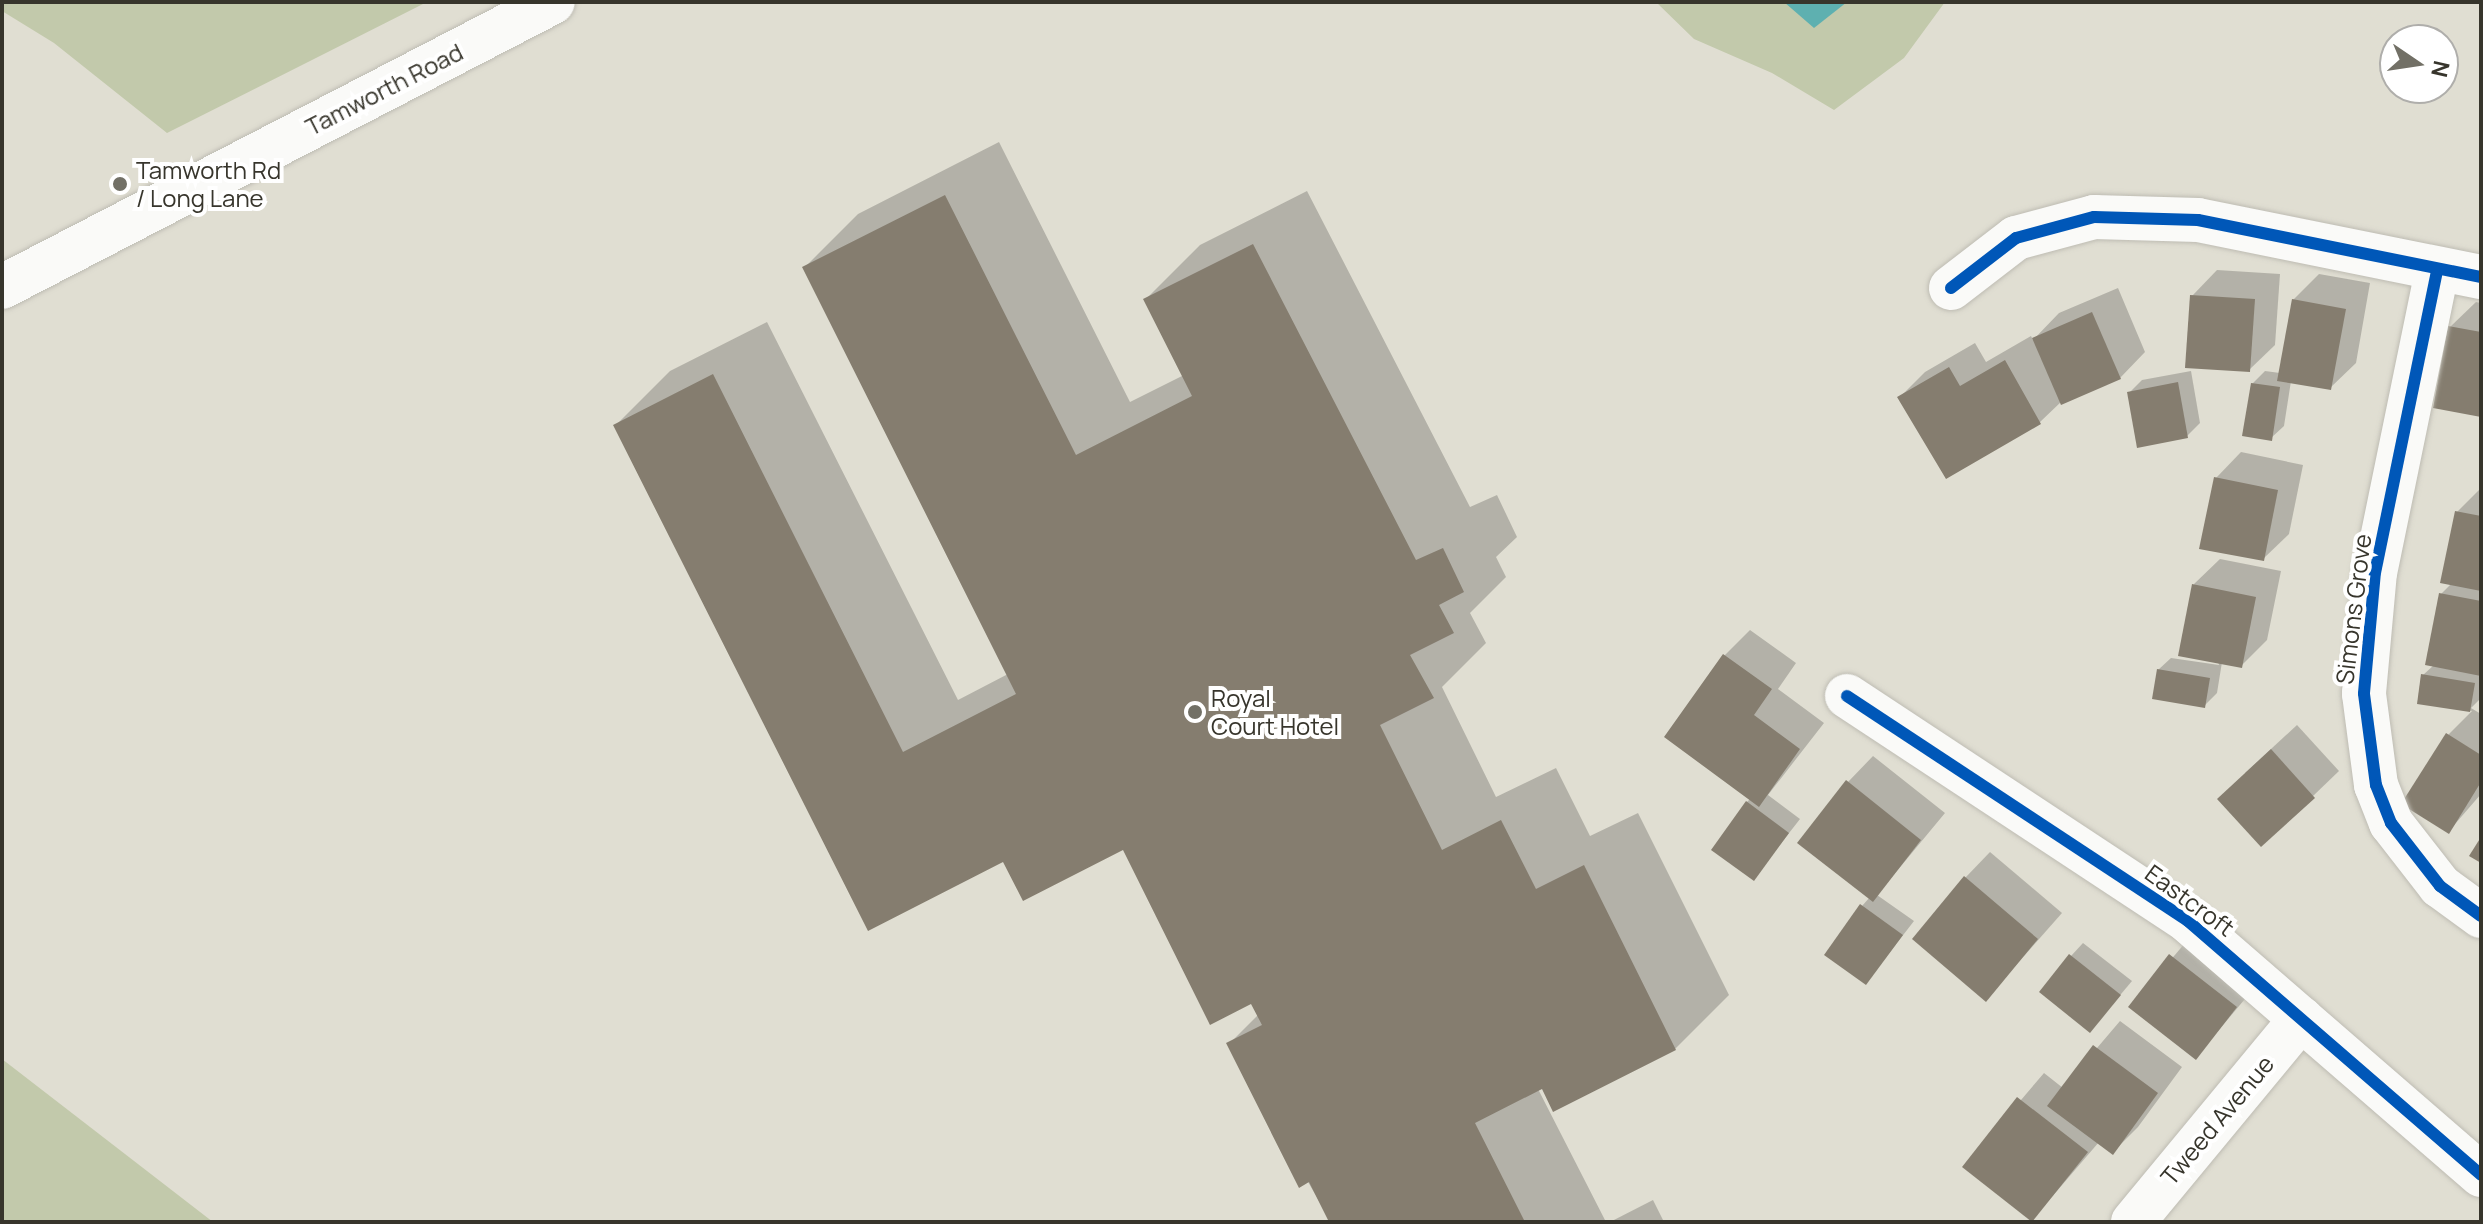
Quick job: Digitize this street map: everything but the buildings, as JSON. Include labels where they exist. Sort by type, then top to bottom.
[{"type":"street","name":"Tamworth Road","points":[[2,287],[553,2]]},
{"type":"street","points":[[1951,288],[2016,238],[2094,217],[2198,220],[2437,271],[2481,277]]},
{"type":"street","name":"Simons Grove","points":[[2437,271],[2375,572],[2364,694],[2376,785],[2391,823],[2440,886],[2481,916]]},
{"type":"street","name":"Eastcroft","points":[[1847,696],[2188,921],[2481,1175]]},
{"type":"street","name":"Tweed Avenue","points":[[2133,1222],[2301,1019]]},
{"type":"green space","points":[[2,2],[427,2],[167,133],[54,43],[2,11]]},
{"type":"green space","points":[[1656,2],[1945,2],[1904,58],[1834,110],[1772,73],[1694,39]]},
{"type":"green space","points":[[2,1059],[213,1222],[2,1222]]},
{"type":"water","points":[[1784,2],[1847,2],[1814,28]]},
{"type":"cycle path","points":[[1951,288],[2016,238],[2094,217],[2198,220],[2481,277]]},
{"type":"cycle path","points":[[2437,271],[2375,572],[2364,694],[2376,785],[2391,823],[2440,886],[2481,916]]},
{"type":"cycle path","points":[[1847,696],[2188,921],[2481,1175]]},
{"type":"place","name":"Tamworth Rd / Long Lane","points":[[120,184]]},
{"type":"place","name":"Royal Court Hotel","points":[[1195,712]]}]
